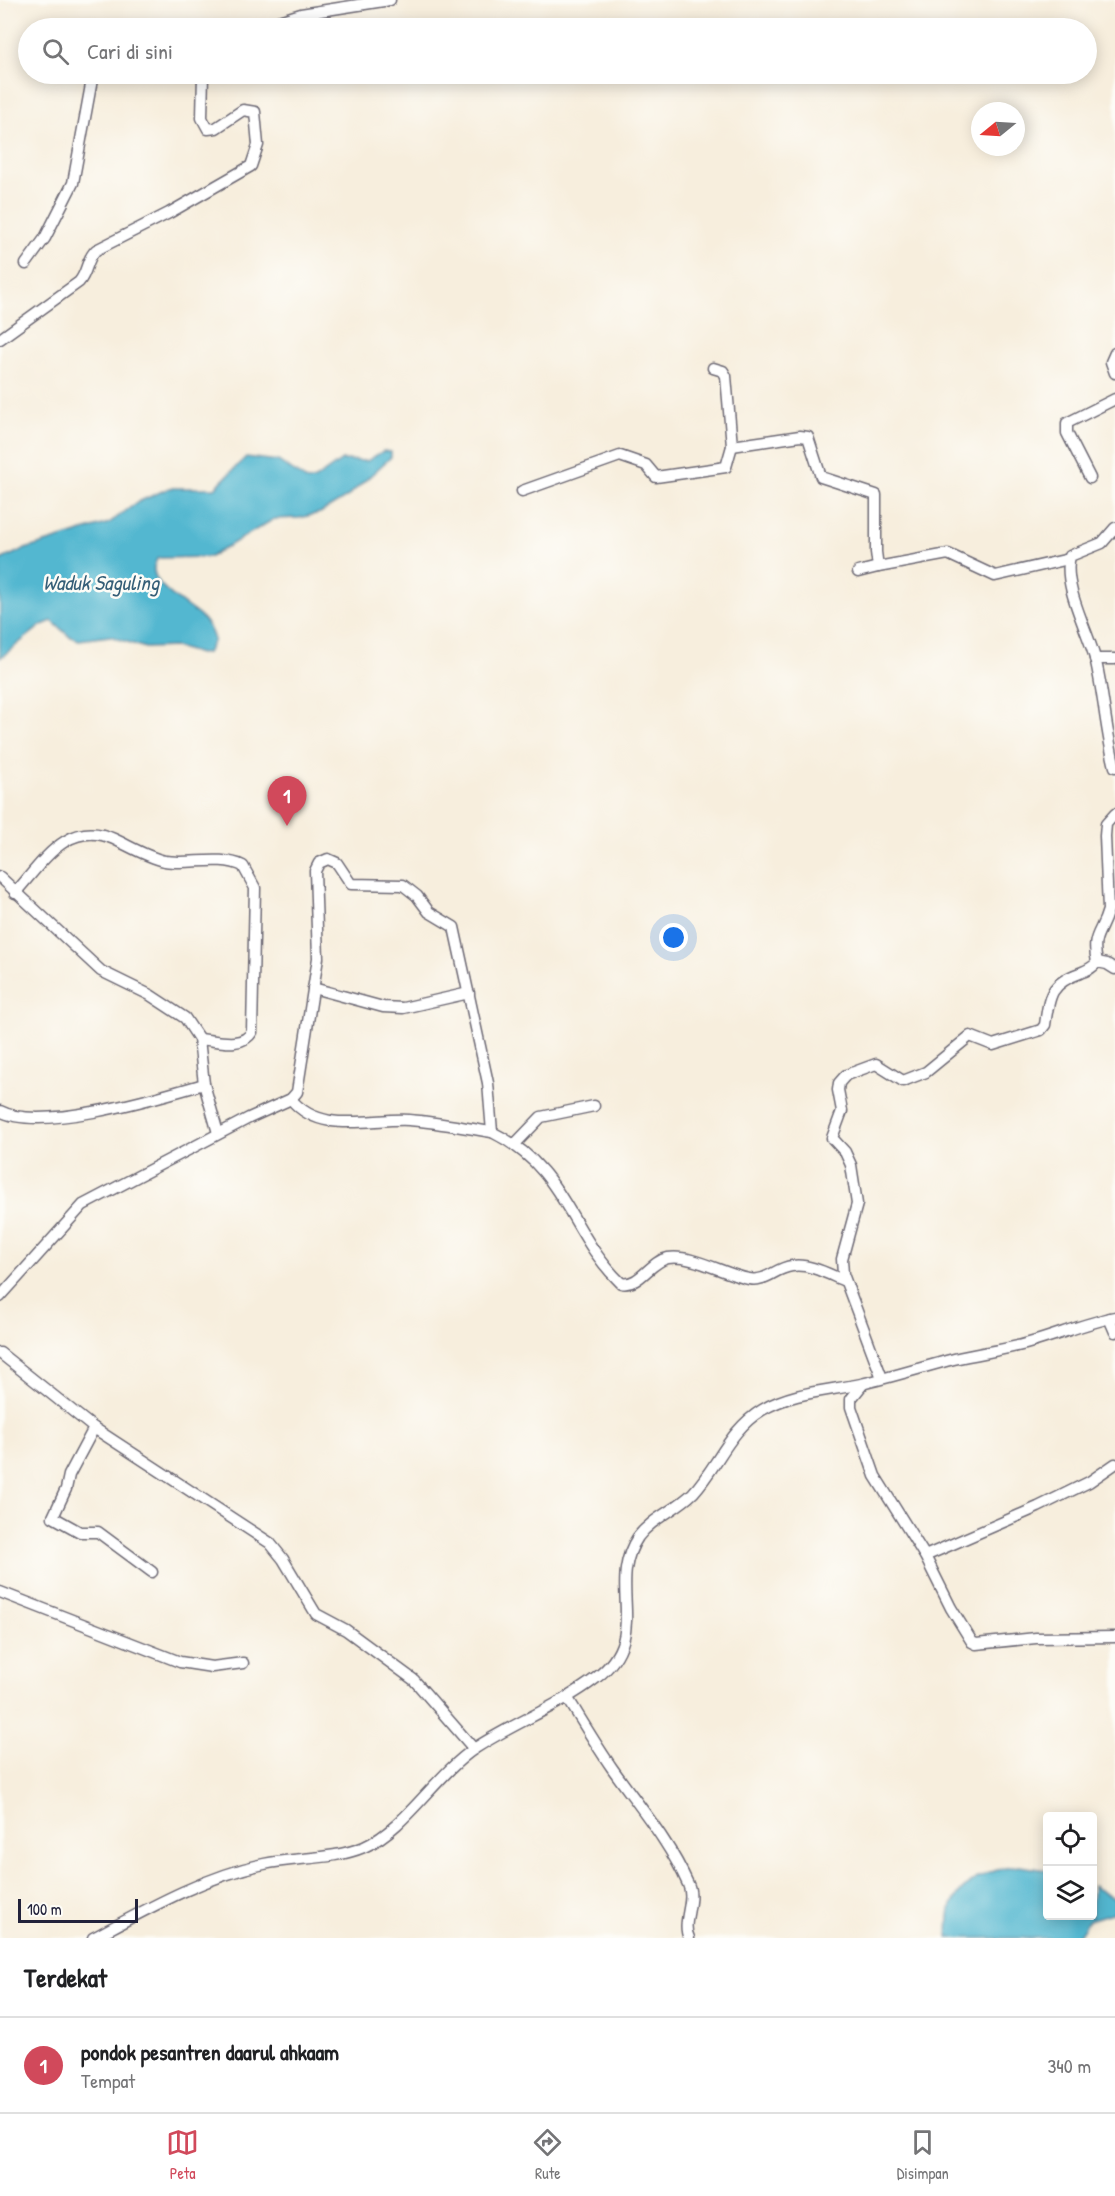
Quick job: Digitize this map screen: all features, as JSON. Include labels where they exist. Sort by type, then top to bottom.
[{"type":"street","points":[[288,18],[390,0]]},
{"type":"street","points":[[26,264],[45,238],[73,183],[91,84]]},
{"type":"street","points":[[0,339],[78,282],[86,273],[90,257],[96,250],[177,209],[251,166],[258,145],[255,111],[243,110],[220,126],[208,129],[202,118],[202,84]]},
{"type":"street","points":[[1115,353],[1111,362],[1115,373]]},
{"type":"street","points":[[522,491],[620,456],[646,465],[656,477],[722,468],[728,465],[732,446],[725,374],[713,368]]},
{"type":"street","points":[[1090,478],[1067,433],[1067,423],[1115,399]]},
{"type":"street","points":[[732,446],[800,436],[808,438],[821,477],[876,495],[878,567]]},
{"type":"street","points":[[858,572],[948,554],[995,576],[1069,559],[1074,553],[1102,543],[1115,528]]},
{"type":"street","points":[[1069,559],[1077,605],[1095,659],[1106,732],[1115,767]]},
{"type":"street","points":[[1095,659],[1103,657],[1115,659]]},
{"type":"street","points":[[1097,962],[1095,936],[1104,923],[1108,910],[1110,841],[1106,824],[1115,814]]},
{"type":"street","points":[[15,892],[50,854],[65,841],[84,832],[98,833],[164,860],[229,861],[243,866],[255,888],[252,1032],[246,1039],[237,1043],[199,1039]]},
{"type":"street","points":[[0,1297],[83,1205],[218,1133],[291,1099],[300,1087],[319,936],[315,871],[319,863],[328,859],[338,863],[351,884],[406,887],[417,896],[424,908],[450,923],[456,931],[489,1083],[492,1132]]},
{"type":"street","points":[[0,877],[102,971],[150,995],[185,1018],[199,1039],[204,1084],[218,1133]]},
{"type":"street","points":[[882,1378],[845,1281],[842,1259],[857,1204],[849,1160],[832,1138],[842,1111],[838,1090],[840,1083],[846,1075],[876,1064],[903,1081],[926,1072],[970,1036],[993,1046],[1043,1029],[1057,984],[1087,970],[1097,962],[1115,969]]},
{"type":"street","points":[[313,988],[383,1007],[403,1008],[469,993]]},
{"type":"street","points":[[0,1111],[15,1117],[69,1115],[121,1107],[204,1084]]},
{"type":"street","points":[[291,1099],[301,1111],[312,1117],[337,1122],[409,1120],[492,1132],[515,1144],[550,1177],[593,1247],[621,1283],[632,1282],[658,1262],[671,1257],[749,1279],[764,1279],[787,1267],[799,1265],[845,1281]]},
{"type":"street","points":[[515,1144],[540,1117],[594,1106]]},
{"type":"street","points":[[93,1938],[169,1898],[250,1868],[328,1857],[373,1843],[385,1836],[440,1776],[474,1749],[567,1697],[599,1676],[623,1646],[627,1628],[626,1582],[630,1552],[636,1541],[647,1527],[692,1494],[738,1430],[764,1409],[786,1400],[1029,1344],[1112,1318],[1115,1332]]},
{"type":"street","points":[[0,1353],[94,1428],[270,1543],[283,1558],[316,1614],[346,1630],[414,1680],[474,1749]]},
{"type":"street","points":[[863,1384],[851,1399],[862,1444],[875,1476],[925,1556],[951,1608],[972,1642],[976,1644],[1036,1638],[1115,1637]]},
{"type":"street","points":[[94,1428],[69,1475],[66,1489],[53,1517],[80,1532],[98,1532],[152,1572]]},
{"type":"street","points":[[925,1556],[1038,1507],[1089,1482],[1115,1464]]},
{"type":"street","points":[[0,1592],[80,1622],[149,1652],[194,1666],[226,1666],[243,1663]]},
{"type":"street","points":[[567,1697],[610,1765],[652,1821],[686,1880],[691,1894],[687,1930],[689,1938]]},
{"type":"water","name":"Waduk Saguling","points":[[383,451],[391,452],[391,457],[347,497],[320,513],[299,518],[274,519],[210,557],[158,558],[154,567],[155,576],[169,593],[203,619],[210,629],[214,640],[207,653],[200,654],[176,647],[145,648],[110,636],[79,640],[69,636],[52,621],[42,625],[0,658],[0,560],[22,550],[109,523],[138,502],[169,488],[215,488],[246,457],[278,461],[308,481],[315,479],[342,460],[367,461]]},
{"type":"water","points":[[1019,1866],[1043,1869],[1043,1920],[1089,1920],[1077,1938],[948,1938],[950,1909],[964,1888],[980,1876]]},
{"type":"water","points":[[1097,1888],[1115,1899],[1115,1912],[1097,1918]]},
{"type":"place","name":"pondok pesantren daarul ahkaam","points":[[287,826]]}]
